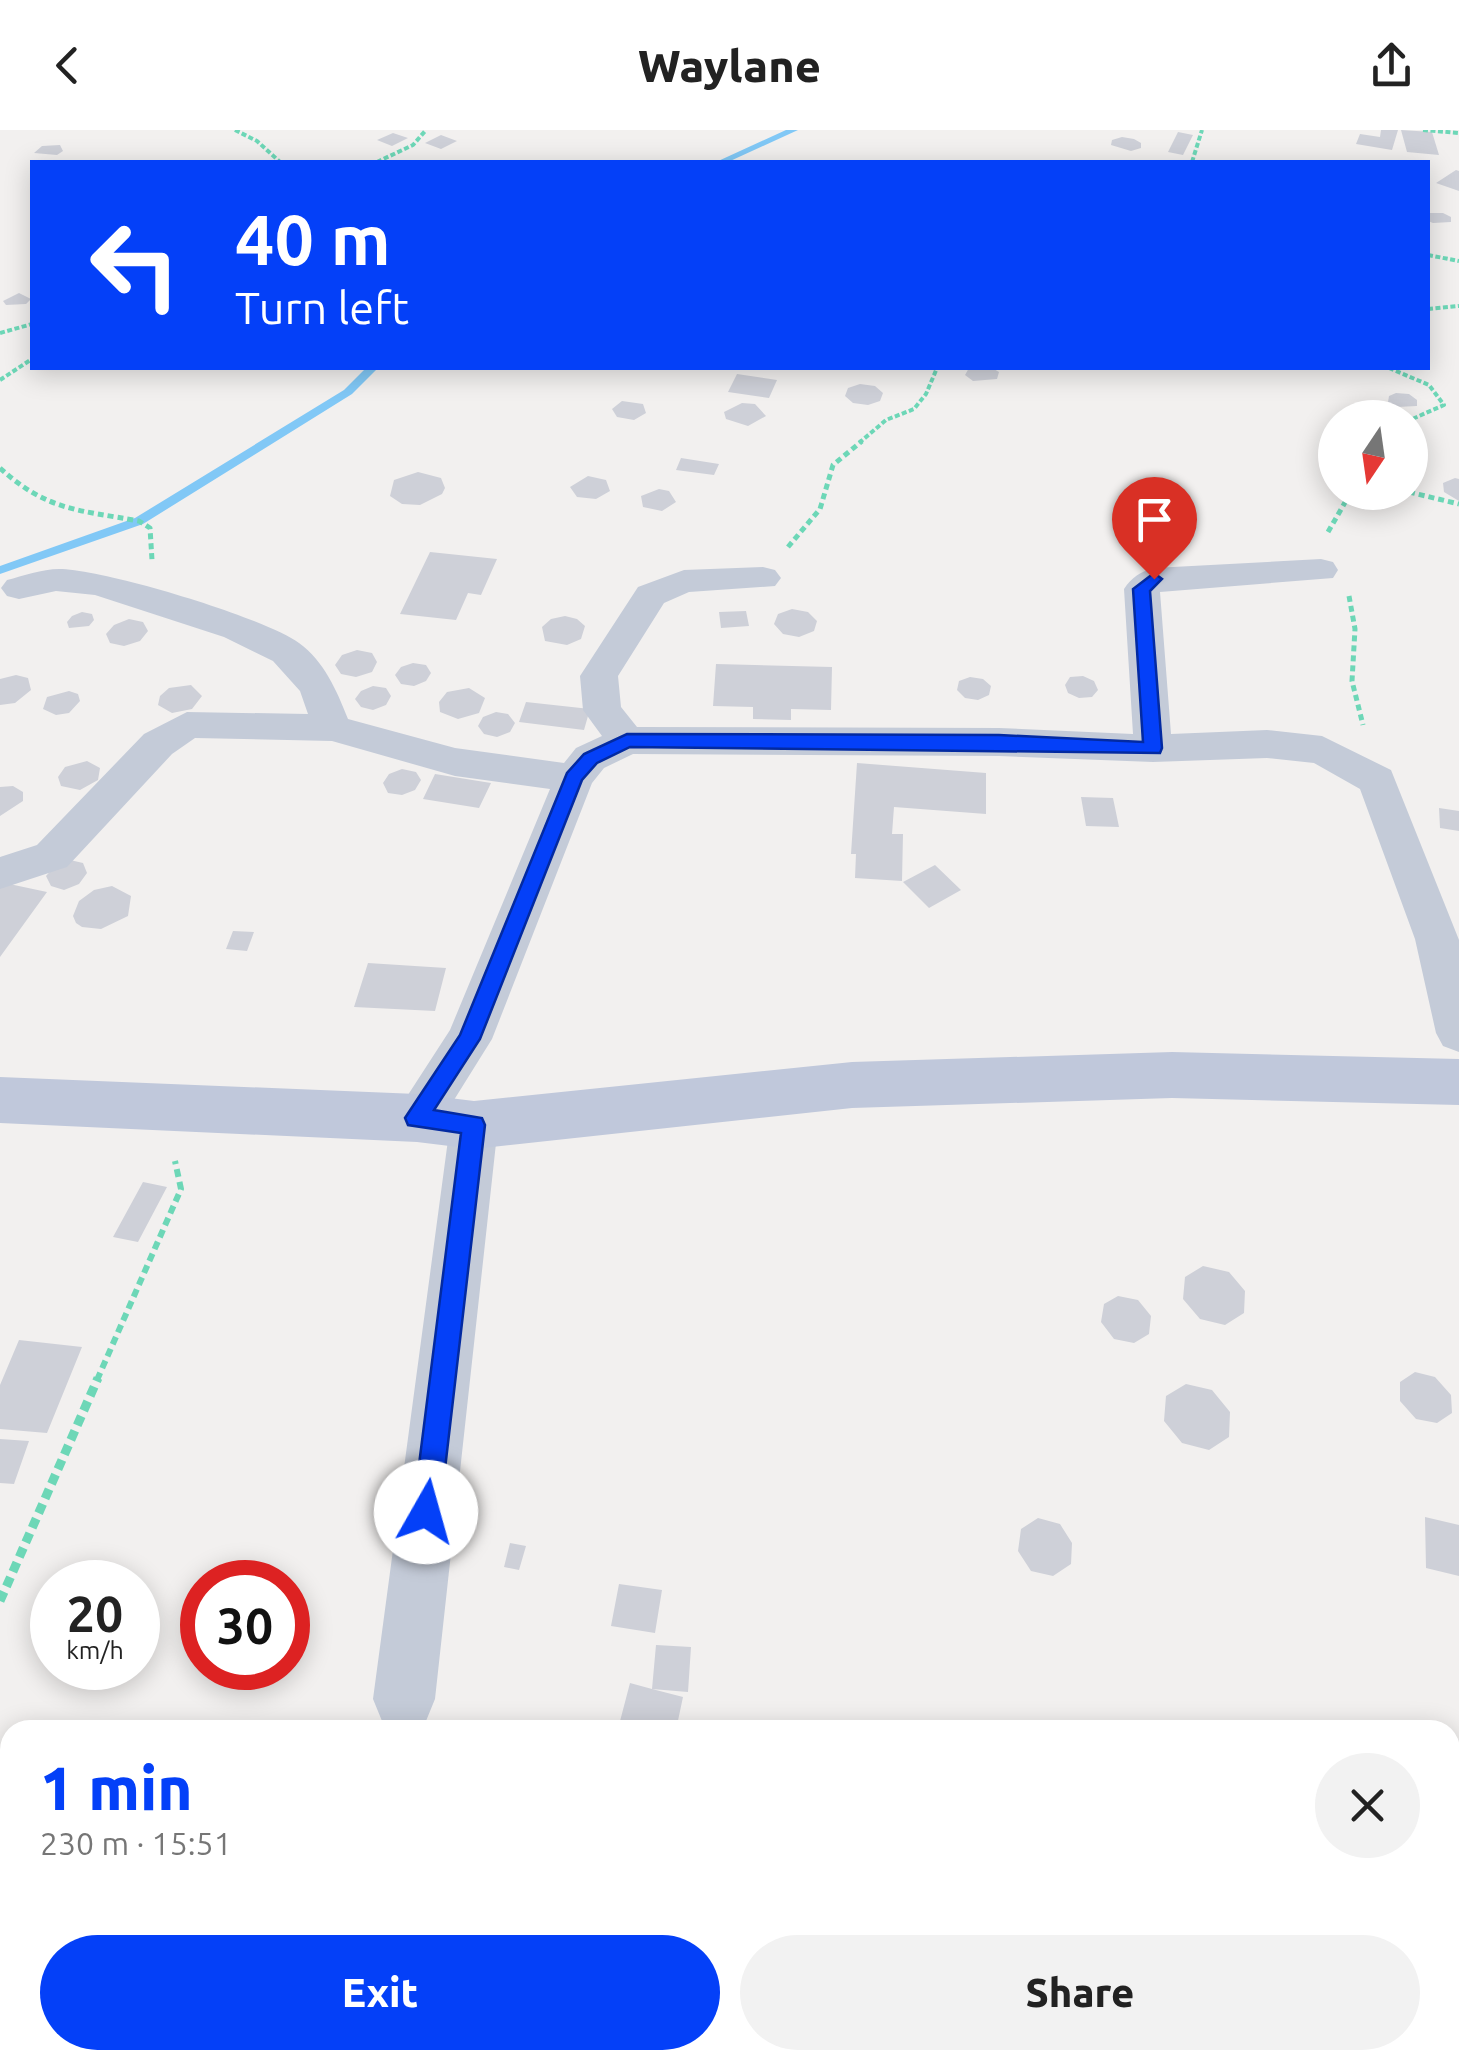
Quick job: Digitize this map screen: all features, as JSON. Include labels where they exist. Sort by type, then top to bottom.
[{"type":"street","points":[[1153,748],[1142,589],[1146,583],[1154,579],[1321,570]]},
{"type":"street","points":[[627,740],[602,710],[599,676],[651,595],[684,580],[763,578]]},
{"type":"street","points":[[19,588],[77,580],[237,629],[286,652],[316,687],[332,728]]},
{"type":"street","points":[[0,873],[52,856],[158,744],[187,725],[332,728],[455,762],[574,778]]},
{"type":"street","points":[[416,1118],[469,1039],[574,778],[590,758],[627,740],[999,742],[1153,748],[1268,744],[1322,750],[1377,780],[1437,939],[1459,1033]]},
{"type":"street","points":[[0,1100],[416,1118],[474,1125],[872,1084],[1172,1075],[1459,1082]]},
{"type":"street","points":[[404,1699],[474,1125]]},
{"type":"path","points":[[235,130],[258,141],[278,160]]},
{"type":"path","points":[[382,160],[413,145],[426,130]]},
{"type":"path","points":[[1193,160],[1202,130]]},
{"type":"path","points":[[1423,130],[1456,132]]},
{"type":"path","points":[[1430,255],[1459,261]]},
{"type":"path","points":[[1430,308],[1459,306]]},
{"type":"path","points":[[0,333],[30,325]]},
{"type":"path","points":[[0,380],[30,359]]},
{"type":"path","points":[[763,578],[820,509],[833,465],[886,420],[914,410],[937,370]]},
{"type":"path","points":[[1394,370],[1430,385],[1444,405],[1428,412]]},
{"type":"path","points":[[0,468],[26,492],[52,505],[139,521],[150,528],[152,559],[171,597],[166,607]]},
{"type":"path","points":[[1428,497],[1459,504]]},
{"type":"path","points":[[1340,510],[1313,556],[1321,570],[1351,597],[1355,629],[1352,680],[1377,780]]},
{"type":"path","points":[[0,1601],[181,1188],[172,1148],[187,1109]]},
{"type":"building","points":[[1381,130],[1398,130],[1392,150],[1356,144],[1360,134],[1380,137]]},
{"type":"building","points":[[1401,130],[1432,132],[1439,155],[1407,152]]},
{"type":"building","points":[[1178,132],[1193,135],[1183,155],[1168,152]]},
{"type":"building","points":[[393,133],[408,138],[392,146],[377,140]]},
{"type":"building","points":[[441,135],[457,141],[441,149],[425,143]]},
{"type":"building","points":[[1122,137],[1141,143],[1141,148],[1131,151],[1111,145],[1112,140]]},
{"type":"building","points":[[60,145],[63,151],[57,155],[34,153],[42,146]]},
{"type":"building","points":[[1456,170],[1459,191],[1436,183]]},
{"type":"building","points":[[1430,213],[1451,217],[1451,222],[1433,223]]},
{"type":"building","points":[[19,293],[30,298],[26,304],[6,305],[3,301]]},
{"type":"building","points":[[968,370],[999,372],[997,379],[973,381],[965,375]]},
{"type":"building","points":[[737,374],[777,380],[769,398],[728,392]]},
{"type":"building","points":[[860,384],[875,386],[883,393],[880,401],[868,405],[853,403],[845,396],[848,388]]},
{"type":"building","points":[[1409,394],[1417,400],[1388,400],[1389,396]]},
{"type":"building","points":[[622,401],[643,404],[646,413],[634,420],[617,417],[612,409]]},
{"type":"building","points":[[742,403],[755,404],[766,416],[748,426],[726,419],[724,412]]},
{"type":"building","points":[[681,458],[719,464],[714,475],[676,470]]},
{"type":"building","points":[[418,472],[441,478],[445,488],[442,494],[420,505],[402,504],[390,496],[394,480]]},
{"type":"building","points":[[588,476],[606,480],[610,491],[596,499],[577,497],[570,487]]},
{"type":"building","points":[[1459,479],[1459,501],[1444,492],[1443,483]]},
{"type":"building","points":[[659,489],[669,491],[676,502],[662,511],[643,507],[641,496]]},
{"type":"building","points":[[430,552],[497,559],[481,595],[468,593],[456,620],[400,614]]},
{"type":"building","points":[[792,609],[808,612],[817,621],[814,631],[799,637],[783,634],[774,624],[778,614]]},
{"type":"building","points":[[746,611],[749,626],[721,628],[719,612]]},
{"type":"building","points":[[82,612],[92,614],[94,620],[89,626],[69,628],[67,622]]},
{"type":"building","points":[[565,616],[585,626],[581,639],[567,645],[545,641],[542,627],[551,619]]},
{"type":"building","points":[[129,619],[143,622],[148,631],[140,641],[124,646],[110,643],[106,634],[114,625]]},
{"type":"building","points":[[357,650],[372,653],[377,662],[372,672],[356,677],[341,674],[335,665],[342,655]]},
{"type":"building","points":[[413,663],[426,665],[431,673],[426,681],[414,686],[401,684],[395,675],[401,667]]},
{"type":"building","points":[[716,664],[832,667],[831,710],[791,709],[791,720],[753,719],[753,707],[713,706]]},
{"type":"building","points":[[16,675],[28,678],[31,690],[15,703],[0,705],[0,679]]},
{"type":"building","points":[[1083,676],[1094,681],[1098,690],[1092,697],[1079,698],[1068,693],[1065,685],[1070,677]]},
{"type":"building","points":[[970,677],[983,679],[991,686],[989,695],[978,700],[965,698],[957,690],[959,681]]},
{"type":"building","points":[[191,685],[202,696],[192,709],[172,713],[158,705],[160,696],[169,688]]},
{"type":"building","points":[[373,686],[386,688],[391,696],[386,705],[373,710],[361,707],[355,699]]},
{"type":"building","points":[[469,688],[485,698],[479,713],[458,719],[440,712],[439,702],[447,692]]},
{"type":"building","points":[[69,691],[78,694],[80,701],[69,713],[56,715],[43,709],[47,697]]},
{"type":"building","points":[[526,702],[590,709],[584,730],[519,722]]},
{"type":"building","points":[[496,712],[508,714],[515,723],[510,732],[497,737],[484,734],[478,726],[483,717]]},
{"type":"building","points":[[87,761],[100,768],[98,780],[80,790],[61,786],[58,777],[65,767]]},
{"type":"building","points":[[857,763],[986,773],[986,814],[894,807],[892,834],[903,834],[902,881],[855,878],[856,854],[851,854]]},
{"type":"building","points":[[402,769],[416,772],[421,780],[415,790],[402,795],[388,793],[383,783],[389,774]]},
{"type":"building","points":[[435,774],[491,783],[479,808],[423,799]]},
{"type":"building","points":[[13,786],[23,792],[23,801],[0,816],[0,787]]},
{"type":"building","points":[[1081,797],[1113,798],[1119,827],[1086,826]]},
{"type":"building","points":[[1439,808],[1459,811],[1459,831],[1440,828]]},
{"type":"building","points":[[70,860],[83,863],[87,873],[79,884],[64,890],[51,886],[46,876],[55,866]]},
{"type":"building","points":[[935,865],[961,890],[929,908],[903,882]]},
{"type":"building","points":[[0,882],[47,892],[0,957]]},
{"type":"building","points":[[112,886],[131,896],[128,916],[101,929],[76,923],[73,916],[79,901],[94,890]]},
{"type":"building","points":[[233,931],[254,932],[247,951],[226,949]]},
{"type":"building","points":[[368,963],[446,968],[435,1011],[354,1007]]},
{"type":"building","points":[[143,1182],[167,1187],[138,1242],[113,1237]]},
{"type":"building","points":[[1203,1266],[1229,1272],[1245,1291],[1244,1313],[1225,1325],[1200,1319],[1183,1299],[1185,1277]]},
{"type":"building","points":[[1118,1296],[1138,1300],[1151,1316],[1149,1334],[1134,1343],[1114,1339],[1101,1322],[1104,1304]]},
{"type":"building","points":[[19,1340],[82,1347],[47,1433],[0,1429],[0,1385]]},
{"type":"building","points":[[1415,1372],[1435,1377],[1451,1395],[1452,1413],[1437,1423],[1416,1419],[1400,1401],[1400,1382]]},
{"type":"building","points":[[1186,1384],[1212,1390],[1230,1412],[1229,1437],[1209,1450],[1182,1443],[1164,1421],[1166,1396]]},
{"type":"building","points":[[0,1439],[29,1441],[14,1484],[0,1483]]},
{"type":"building","points":[[1425,1517],[1459,1525],[1459,1576],[1426,1568]]},
{"type":"building","points":[[1038,1518],[1060,1524],[1072,1543],[1071,1564],[1053,1576],[1031,1571],[1018,1551],[1021,1529]]},
{"type":"building","points":[[510,1543],[526,1546],[519,1570],[504,1567]]},
{"type":"building","points":[[619,1584],[662,1590],[655,1633],[611,1626]]},
{"type":"building","points":[[656,1645],[691,1647],[688,1692],[652,1689]]},
{"type":"building","points":[[630,1683],[683,1697],[678,1720],[620,1720]]},
{"type":"waterway","points":[[726,160],[793,130]]},
{"type":"waterway","points":[[0,570],[139,521],[348,392],[370,370]]},
{"type":"route","points":[[426,1512],[474,1125],[416,1118],[469,1039],[574,778],[590,758],[627,740],[999,742],[1153,748],[1142,589],[1154,579]]}]
